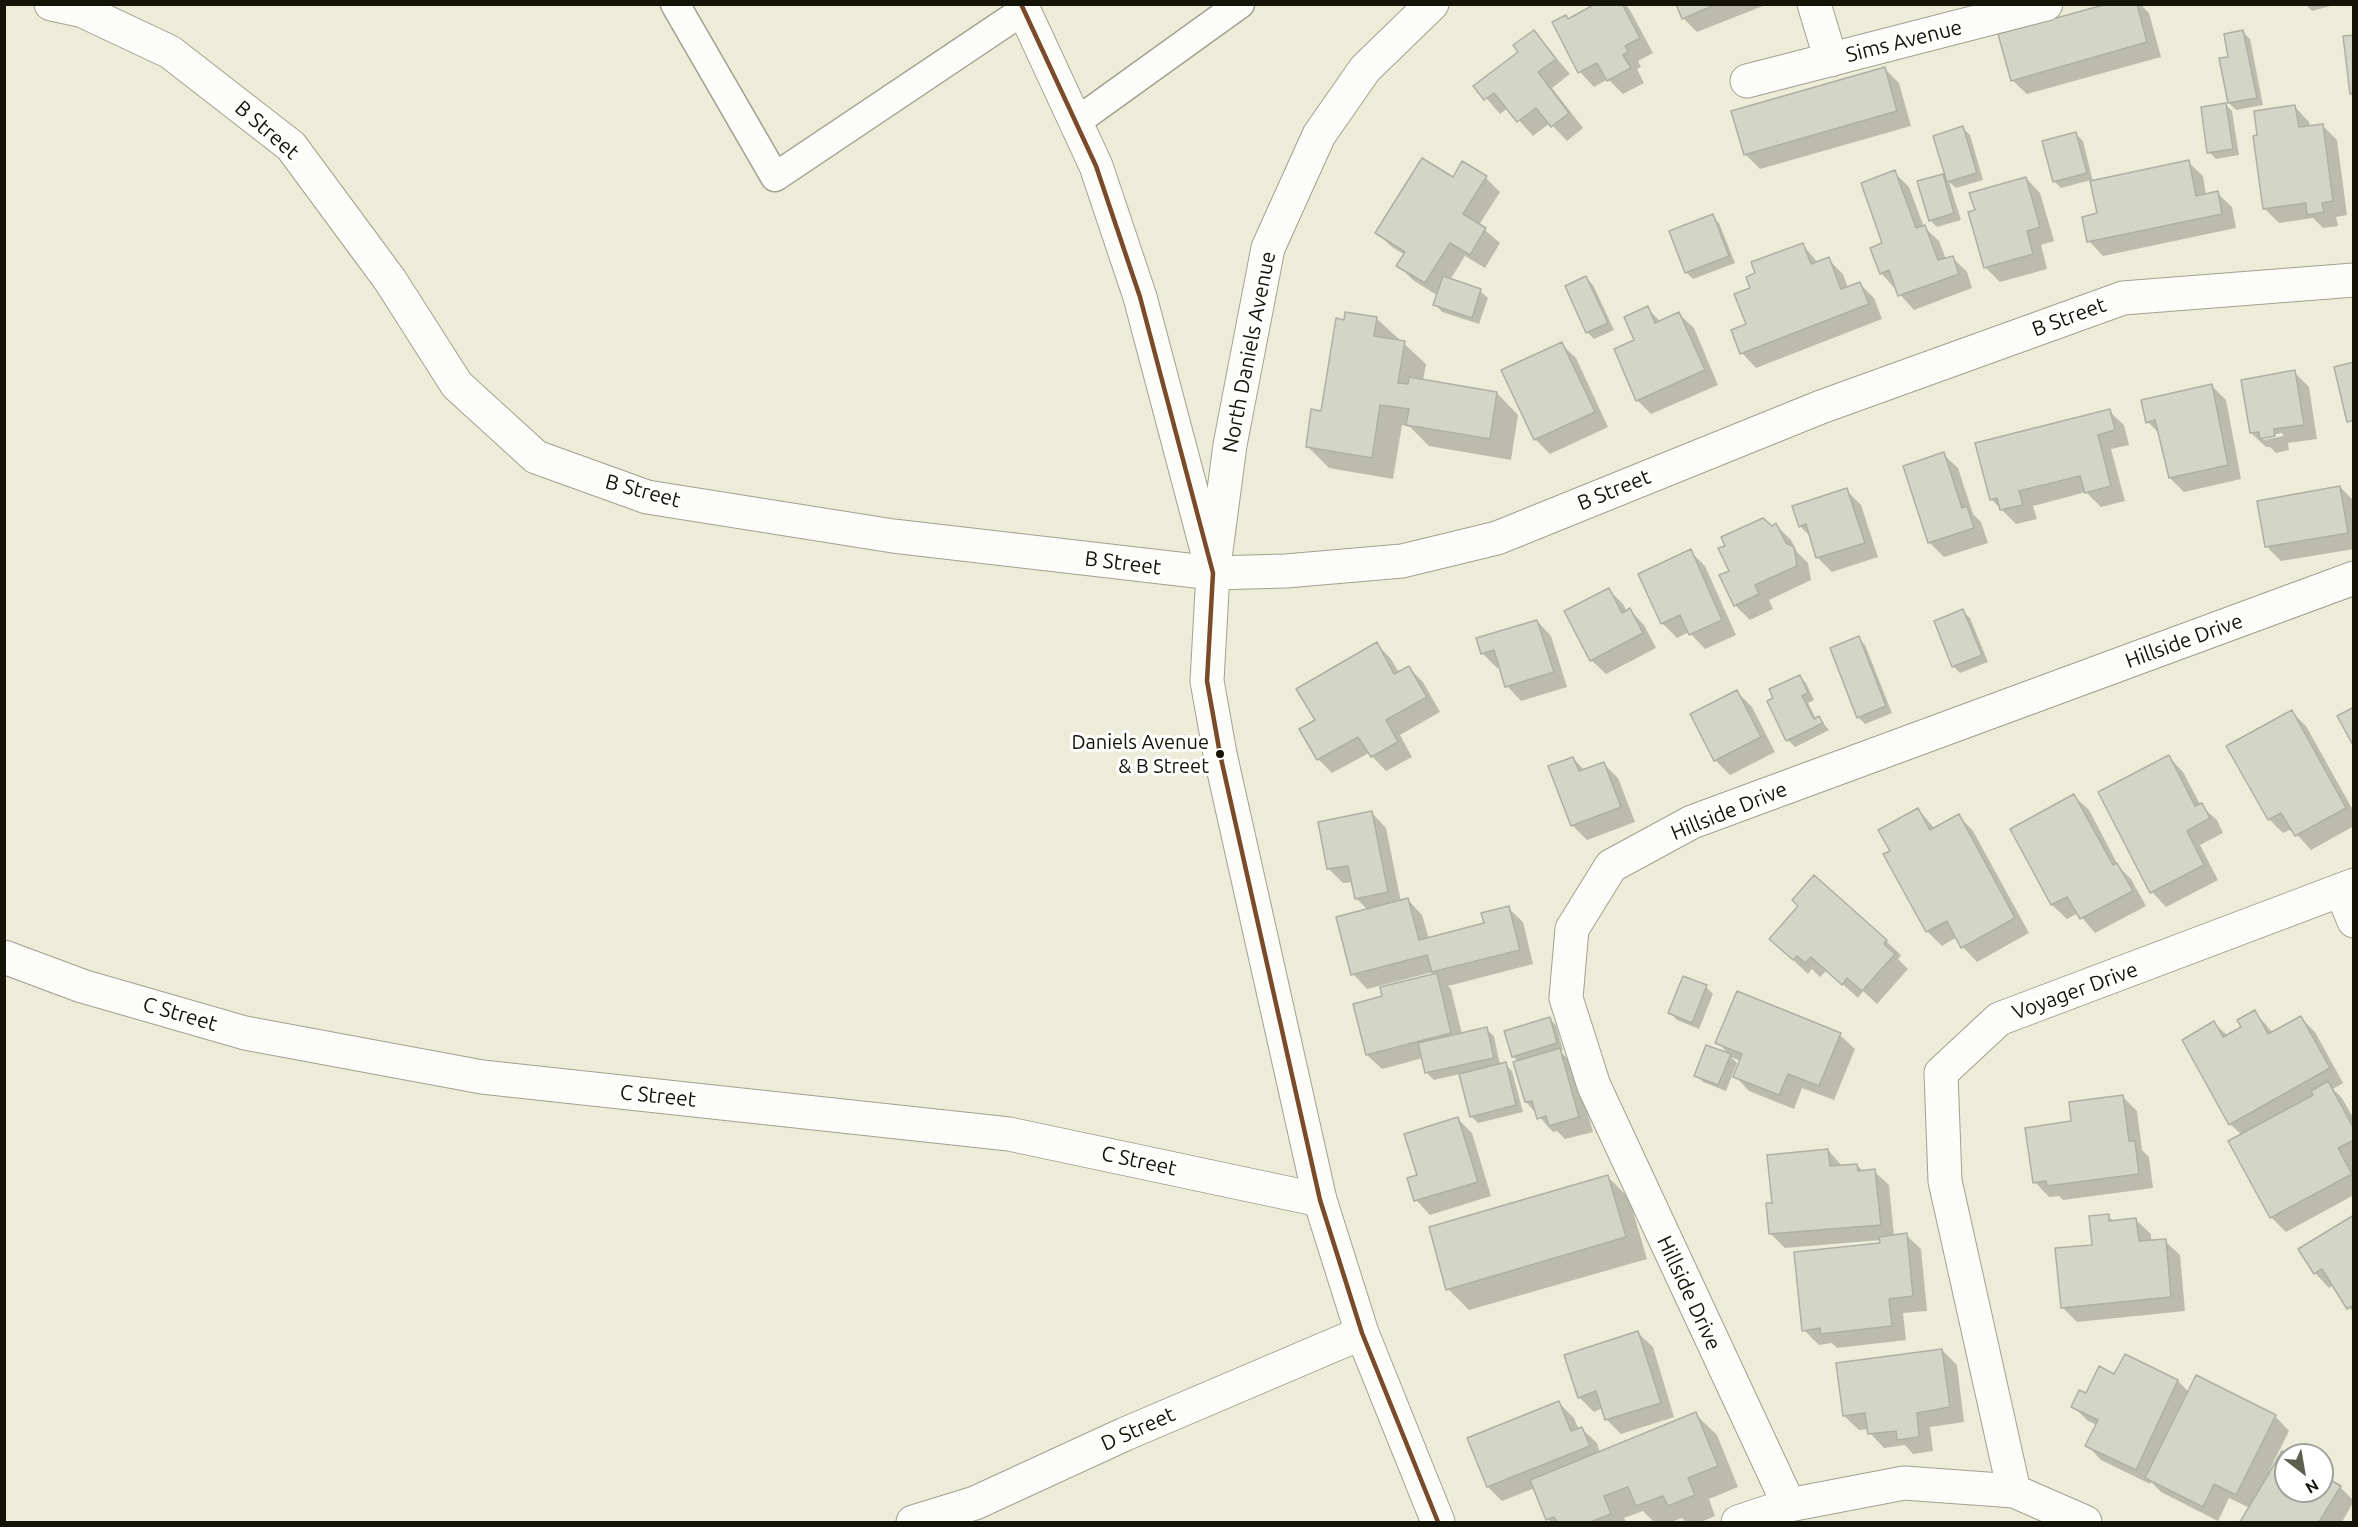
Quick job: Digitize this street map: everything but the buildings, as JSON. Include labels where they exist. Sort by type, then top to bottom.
[{"type":"street","name":"B Street","points":[[51,4],[83,11],[170,52],[291,146],[390,280],[457,385],[536,457],[647,497],[893,536],[1212,573],[1286,571],[1402,561],[1497,538],[1821,407],[2123,298],[2354,280]]},
{"type":"street","name":"North Daniels Avenue","points":[[1212,573],[1230,445],[1268,248],[1319,135],[1365,69],[1432,4]]},
{"type":"street","name":"Sims Avenue","points":[[1814,4],[1831,60]]},
{"type":"street","name":"Sims Avenue","points":[[1747,81],[2046,4]]},
{"type":"street","points":[[1023,7],[1096,166],[1140,297],[1212,573],[1207,681],[1220,754],[1320,1200],[1362,1333],[1438,1522]]},
{"type":"street","name":"Hillside Drive","points":[[1789,1505],[1594,1086],[1566,998],[1572,928],[1611,866],[1692,822],[2354,578]]},
{"type":"street","points":[[2347,887],[2354,921]]},
{"type":"street","name":"Voyager Drive","points":[[2014,1491],[1945,1181],[1941,1073],[1999,1019],[2347,887]]},
{"type":"street","name":"C Street","points":[[4,957],[82,986],[245,1033],[482,1077],[1009,1134],[1320,1200]]},
{"type":"street","name":"D Street","points":[[913,1522],[975,1503],[1125,1434],[1362,1333]]},
{"type":"street","points":[[1738,1522],[1789,1505],[1904,1483],[2014,1491],[2085,1522]]},
{"type":"lane","points":[[675,4],[775,177],[1023,7]]},
{"type":"lane","points":[[1076,122],[1240,4]]},
{"type":"transit line","points":[[1021,4],[1096,166],[1140,297],[1213,573],[1207,681],[1220,754],[1320,1200],[1362,1333],[1438,1522]]},
{"type":"place","name":"Daniels Avenue & B Street","points":[[1220,754]]}]
